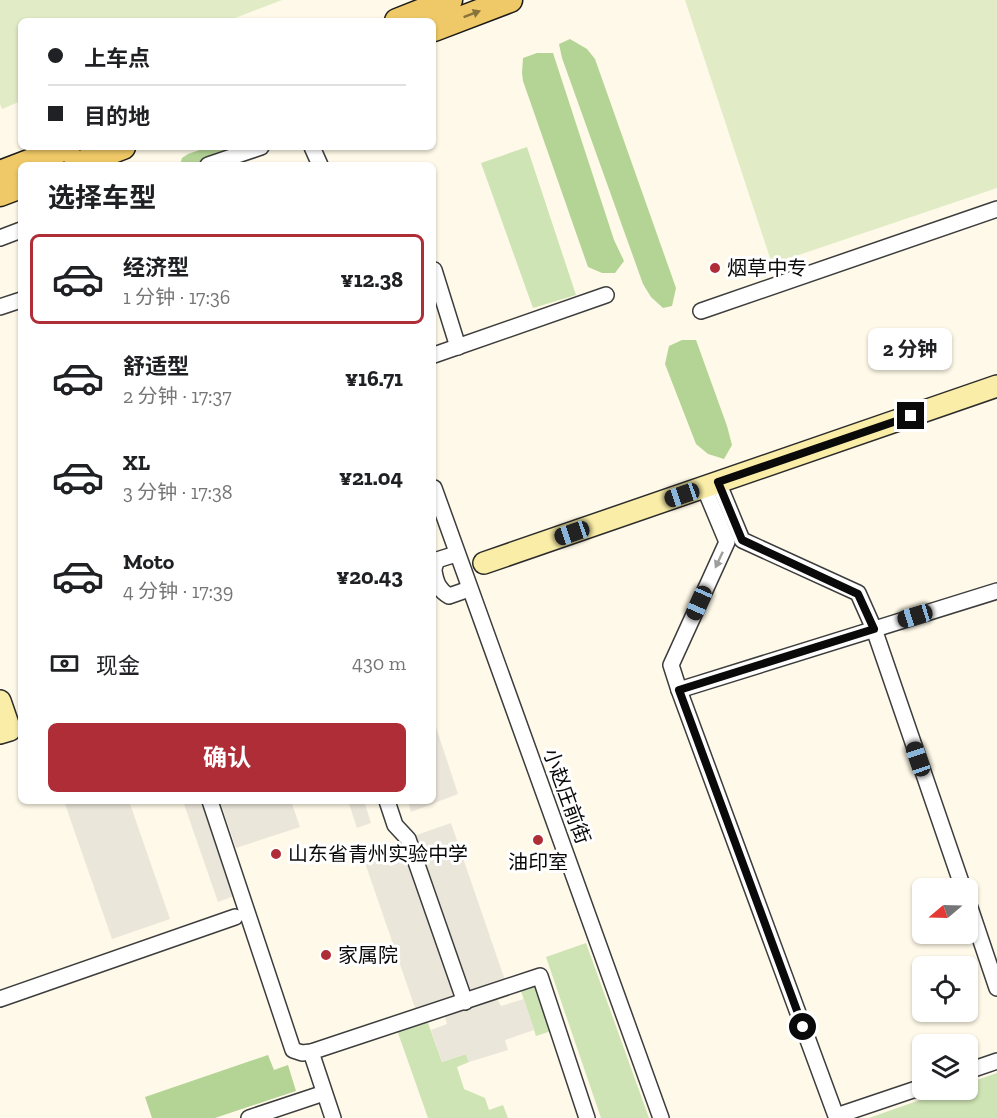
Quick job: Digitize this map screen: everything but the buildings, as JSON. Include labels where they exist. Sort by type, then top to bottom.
[{"type":"main road","points":[[405,18],[450,0]]},
{"type":"main road","points":[[436,28],[510,0]]},
{"type":"main road","points":[[27,162],[60,150]]},
{"type":"main road","points":[[84,162],[115,150]]},
{"type":"main road","points":[[0,172],[18,165]]},
{"type":"main road","points":[[0,194],[18,187]]},
{"type":"street","points":[[217,162],[252,150]]},
{"type":"street","points":[[701,312],[997,209]]},
{"type":"street","points":[[0,238],[18,231]]},
{"type":"street","points":[[436,276],[458,347]]},
{"type":"street","points":[[436,355],[606,295]]},
{"type":"street","points":[[0,307],[18,301]]},
{"type":"street","points":[[484,563],[997,386]]},
{"type":"street","points":[[711,485],[742,540],[858,594],[874,629],[960,878]]},
{"type":"street","points":[[711,485],[727,542],[671,665],[679,690],[834,1117],[912,1090]]},
{"type":"street","name":"小赵庄前街","points":[[436,494],[661,1118]]},
{"type":"street","points":[[436,560],[456,554]]},
{"type":"street","points":[[436,580],[442,592],[449,596],[469,589]]},
{"type":"street","points":[[679,690],[997,591]]},
{"type":"street","points":[[0,701],[10,730],[0,733]]},
{"type":"street","points":[[211,804],[293,1050],[302,1053],[311,1052],[540,976],[587,1118]]},
{"type":"street","points":[[388,804],[395,825],[408,839],[465,1002]]},
{"type":"street","points":[[0,999],[235,917]]},
{"type":"street","points":[[978,932],[997,988]]},
{"type":"street","points":[[311,1052],[333,1118]]},
{"type":"street","points":[[978,1068],[997,1061]]},
{"type":"street","points":[[249,1118],[324,1093]]},
{"type":"green space","points":[[0,0],[282,0],[235,18],[18,18],[18,102],[2,109],[0,104]]},
{"type":"green space","points":[[685,0],[997,0],[997,188],[772,264]]},
{"type":"green space","points":[[570,39],[587,49],[595,59],[676,288],[672,306],[663,308],[651,297],[643,284],[562,58],[559,44]]},
{"type":"green space","points":[[537,53],[553,53],[614,240],[624,261],[615,273],[602,273],[588,267],[523,81],[523,58]]},
{"type":"green space","points":[[527,147],[576,295],[533,308],[481,163]]},
{"type":"green space","points":[[199,150],[239,150],[205,162],[181,162],[182,158]]},
{"type":"green space","points":[[682,340],[696,340],[727,426],[732,445],[724,459],[708,454],[696,444],[665,364],[669,346]]},
{"type":"green space","points":[[586,943],[649,1118],[601,1118],[546,957]]},
{"type":"green space","points":[[538,982],[554,1030],[536,1036],[520,988]]},
{"type":"green space","points":[[427,1020],[442,1062],[466,1054],[469,1062],[457,1067],[464,1089],[485,1098],[489,1110],[503,1105],[508,1118],[428,1118],[397,1030]]},
{"type":"green space","points":[[268,1055],[274,1070],[288,1065],[296,1091],[215,1118],[152,1118],[145,1097]]},
{"type":"green space","points":[[997,1073],[997,1118],[869,1118],[920,1100],[978,1100],[978,1080]]},
{"type":"shaded area","points":[[436,727],[458,794],[436,802]]},
{"type":"shaded area","points":[[65,804],[130,804],[170,919],[112,939]]},
{"type":"shaded area","points":[[184,804],[203,804],[234,896],[218,902]]},
{"type":"shaded area","points":[[221,804],[292,804],[300,827],[236,848]]},
{"type":"shaded area","points":[[349,804],[365,804],[371,823],[357,828]]},
{"type":"shaded area","points":[[409,804],[432,804],[411,812]]},
{"type":"shaded area","points":[[451,823],[509,992],[496,997],[501,1006],[524,999],[534,1030],[505,1040],[508,1050],[469,1062],[466,1054],[442,1062],[431,1030],[447,1024],[444,1014],[322,1056],[318,1042],[415,1008],[362,854]]},
{"type":"place","name":"烟草中专","points":[[715,268]]},
{"type":"place","name":"油印室","points":[[538,840]]},
{"type":"place","name":"山东省青州实验中学","points":[[276,854]]},
{"type":"place","name":"家属院","points":[[326,955]]},
{"type":"route","points":[[803,1027],[679,690],[874,629],[858,594],[742,540],[718,482],[911,416]]}]
